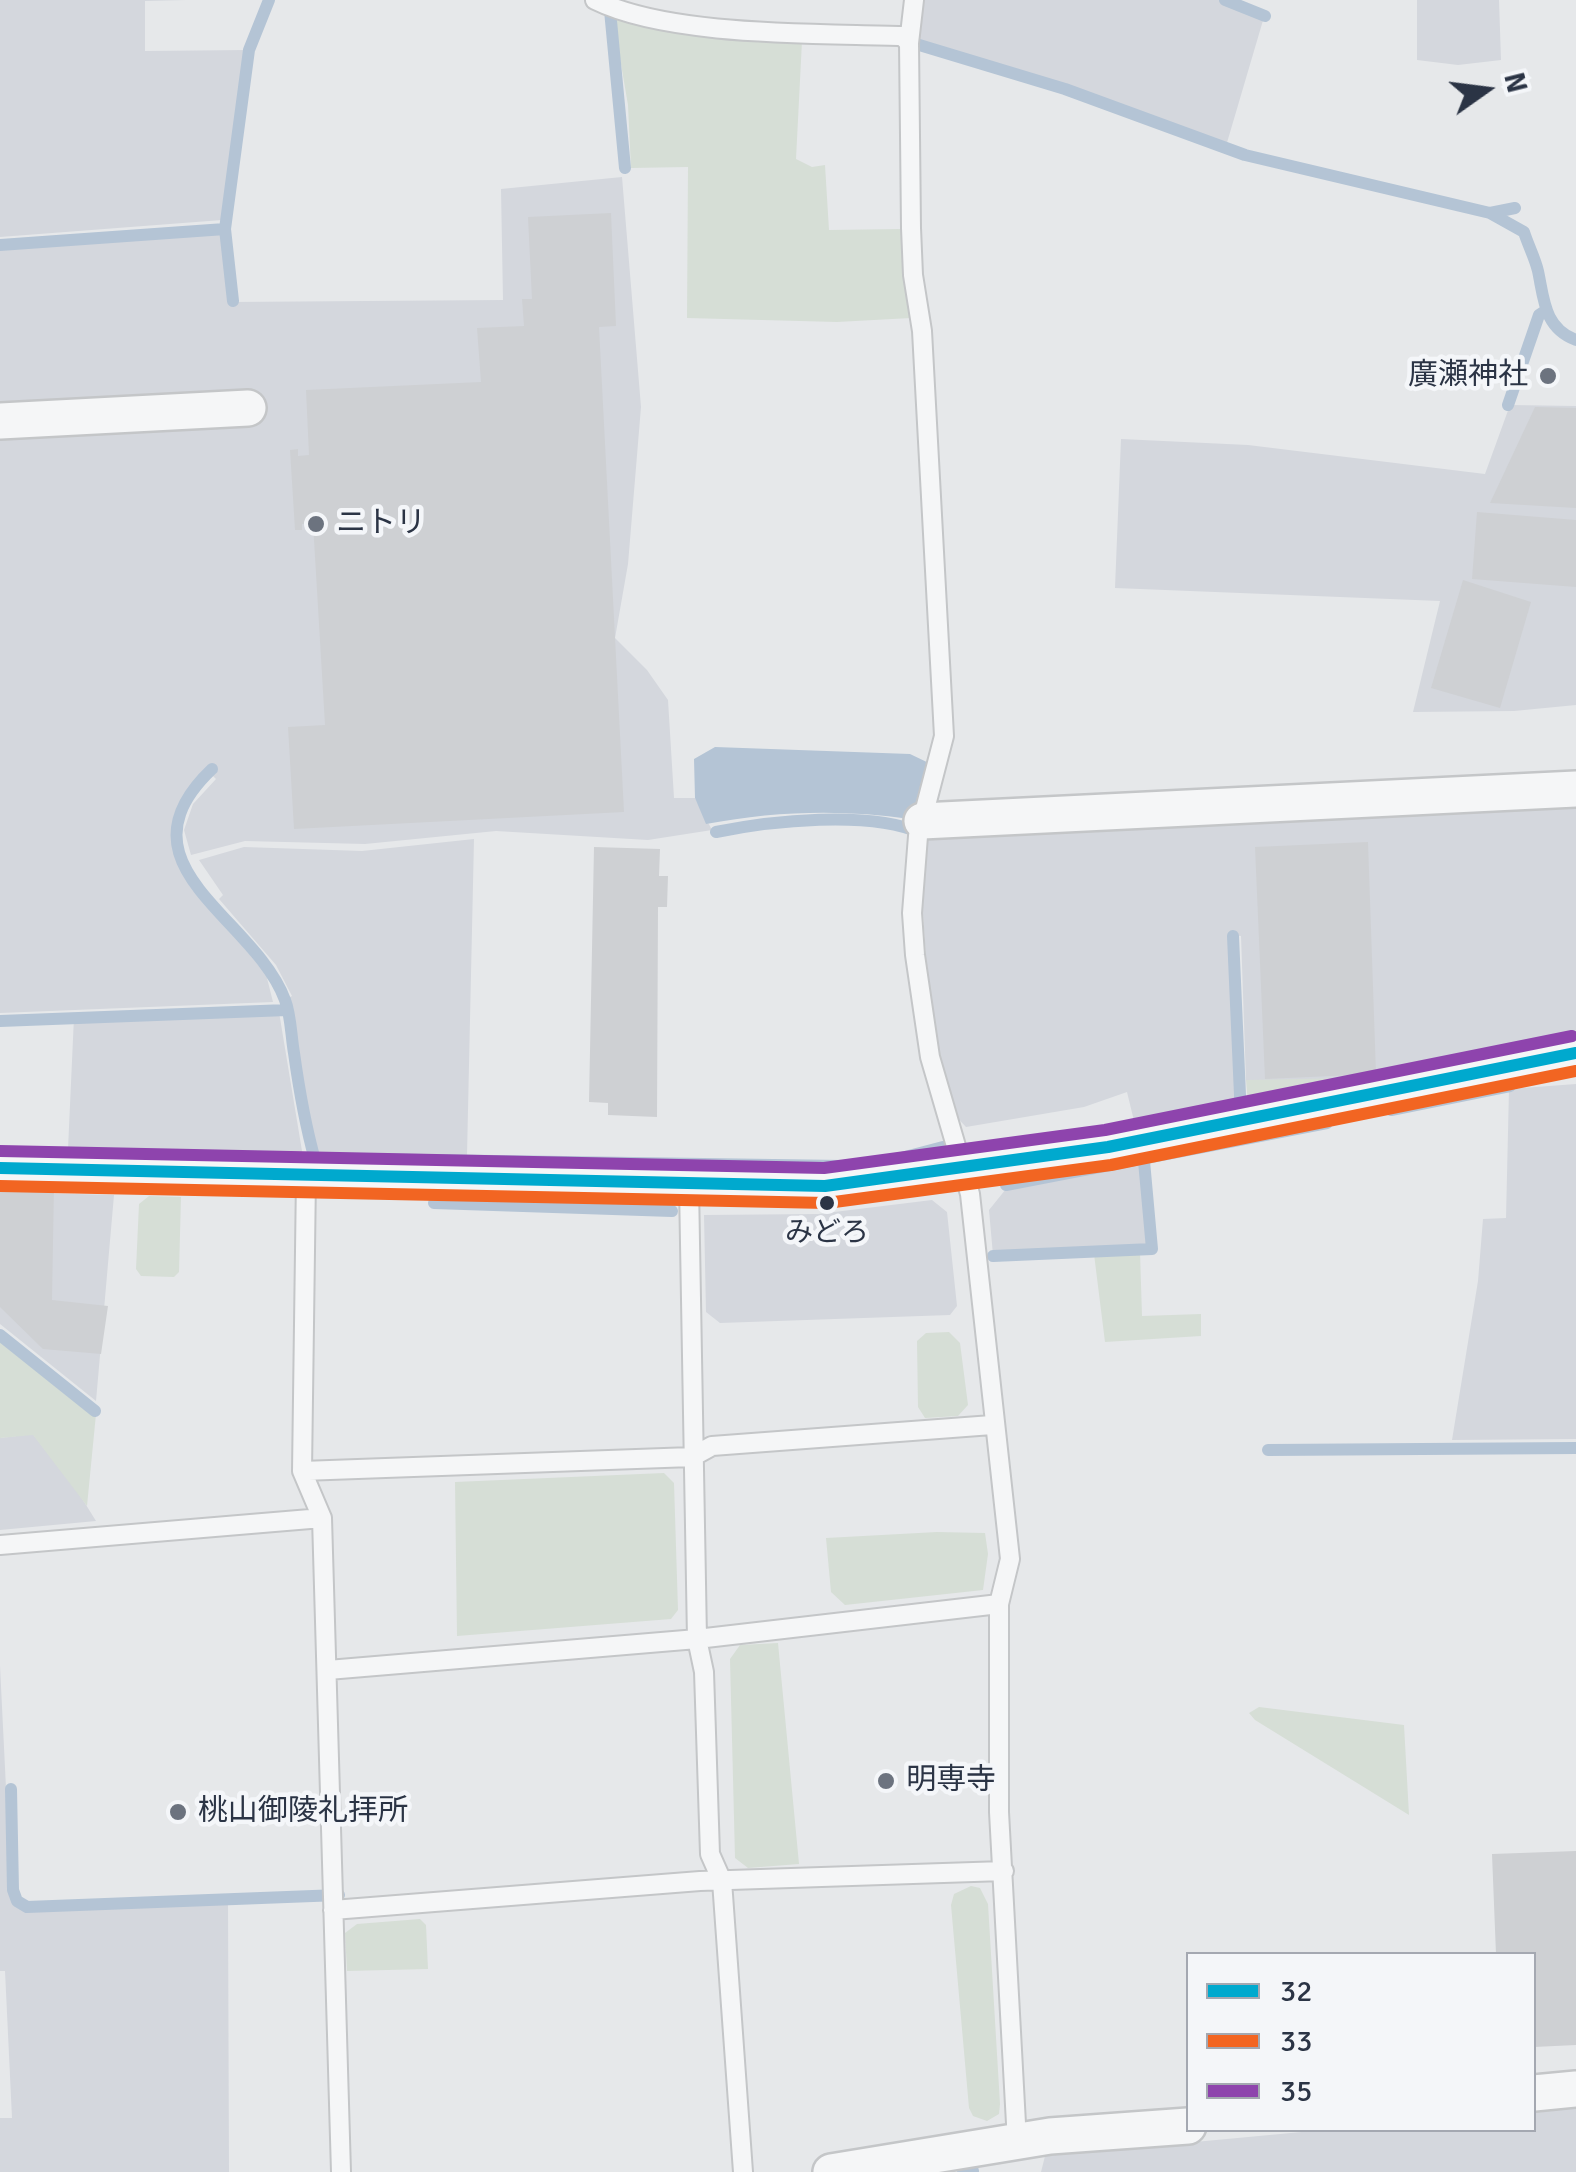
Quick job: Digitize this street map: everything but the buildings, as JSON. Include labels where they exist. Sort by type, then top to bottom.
[{"type":"street","points":[[0,421],[248,408]]},
{"type":"street","points":[[922,821],[1576,789]]},
{"type":"street","points":[[0,1168],[824,1186],[961,1168],[1310,1110],[1576,1052]]},
{"type":"street","points":[[1536,2093],[1576,2089]]},
{"type":"street","points":[[831,2172],[1016,2157],[1186,2126]]},
{"type":"lane","points":[[596,0],[662,19],[803,33],[902,36],[909,43]]},
{"type":"lane","points":[[914,0],[909,43],[912,275],[922,331],[944,736],[922,821],[912,913],[930,1057],[970,1194],[992,1426],[1010,1559],[999,1604],[999,1812],[1016,2157]]},
{"type":"lane","points":[[306,1176],[302,1470],[322,1518],[341,2172]]},
{"type":"lane","points":[[689,1186],[698,1639],[704,1672],[710,1854],[722,1881],[743,2172]]},
{"type":"lane","points":[[302,1470],[692,1457],[712,1446],[992,1426]]},
{"type":"lane","points":[[0,1545],[322,1518]]},
{"type":"lane","points":[[328,1670],[698,1639],[999,1604]]},
{"type":"lane","points":[[333,1910],[722,1881],[1004,1870]]},
{"type":"shaded area","points":[[0,0],[186,0],[145,1],[145,51],[247,50],[222,220],[0,237]]},
{"type":"shaded area","points":[[922,0],[1220,0],[1264,17],[1226,146],[1065,87],[917,44]]},
{"type":"shaded area","points":[[1417,0],[1499,0],[1501,60],[1458,65],[1417,60]]},
{"type":"shaded area","points":[[613,17],[802,41],[796,159],[812,167],[825,165],[829,230],[901,229],[911,318],[837,322],[687,318],[688,167],[631,168],[628,105]]},
{"type":"shaded area","name":"ニトリ","points":[[622,177],[641,407],[628,564],[615,638],[647,670],[668,700],[674,798],[695,798],[712,830],[648,840],[496,831],[365,844],[245,841],[191,855],[184,830],[193,804],[216,779],[206,769],[182,799],[172,831],[174,848],[186,878],[266,974],[273,1002],[0,1013],[0,248],[223,232],[230,302],[503,300],[501,189]]},
{"type":"shaded area","points":[[1510,405],[1576,406],[1576,705],[1514,711],[1413,712],[1440,601],[1115,588],[1121,439],[1248,445],[1485,474]]},
{"type":"shaded area","points":[[1576,807],[1576,1035],[1352,1081],[1246,1080],[1241,936],[1232,935],[1239,1105],[1135,1125],[1127,1092],[1084,1107],[966,1127],[952,1112],[939,1054],[926,958],[922,900],[927,839]]},
{"type":"shaded area","points":[[474,839],[467,1155],[318,1156],[308,1123],[288,998],[292,996],[276,965],[219,899],[223,895],[199,860],[244,847],[362,851]]},
{"type":"shaded area","points":[[279,1012],[303,1157],[68,1149],[74,1017]]},
{"type":"shaded area","points":[[1246,1080],[1352,1081],[1248,1103]]},
{"type":"shaded area","points":[[1576,1084],[1576,1439],[1452,1440],[1478,1281],[1483,1219],[1506,1218],[1509,1089]]},
{"type":"shaded area","points":[[1143,1165],[1150,1248],[993,1255],[989,1210],[1006,1189]]},
{"type":"shaded area","points":[[0,1192],[114,1195],[96,1401],[0,1324]]},
{"type":"shaded area","points":[[149,1196],[181,1197],[179,1272],[174,1277],[141,1276],[136,1269],[139,1204]]},
{"type":"shaded area","points":[[932,1200],[947,1212],[957,1306],[950,1315],[720,1323],[706,1312],[704,1215],[818,1214]]},
{"type":"shaded area","points":[[1140,1252],[1142,1316],[1201,1314],[1201,1336],[1105,1342],[1094,1254]]},
{"type":"shaded area","points":[[949,1332],[960,1343],[968,1405],[958,1416],[925,1418],[918,1407],[917,1341],[926,1333]]},
{"type":"shaded area","points":[[0,1340],[96,1414],[87,1506],[33,1435],[0,1438]]},
{"type":"shaded area","points":[[33,1434],[96,1521],[0,1530],[0,1438]]},
{"type":"shaded area","points":[[664,1473],[674,1483],[678,1610],[671,1619],[457,1636],[455,1482]]},
{"type":"shaded area","points":[[985,1533],[988,1554],[983,1590],[845,1605],[831,1592],[826,1538]]},
{"type":"shaded area","points":[[778,1643],[799,1864],[748,1868],[735,1858],[730,1659],[740,1645]]},
{"type":"shaded area","points":[[0,1666],[11,1890],[15,1902],[31,1911],[228,1902],[229,2172],[0,2172],[0,2118],[12,2118],[5,1971],[0,1971]]},
{"type":"shaded area","points":[[1259,1707],[1404,1725],[1409,1815],[1255,1720],[1249,1713]]},
{"type":"shaded area","points":[[971,1886],[980,1888],[988,1904],[1000,2104],[999,2114],[987,2121],[973,2116],[969,2108],[951,1905],[954,1894]]},
{"type":"shaded area","points":[[420,1919],[426,1925],[428,1969],[347,1971],[345,1933],[357,1924]]},
{"type":"shaded area","points":[[1576,2105],[1576,2172],[1041,2172],[1045,2156],[1302,2132],[1536,2132],[1536,2109]]},
{"type":"water","points":[[715,747],[910,754],[933,765],[910,819],[808,813],[706,824],[695,798],[694,759]]},
{"type":"waterway","points":[[233,301],[225,229],[249,50],[269,0]]},
{"type":"waterway","points":[[609,0],[625,168]]},
{"type":"waterway","points":[[1225,0],[1265,16]]},
{"type":"waterway","points":[[916,44],[1065,89],[1245,155],[1490,213],[1524,232],[1537,266],[1547,312],[1557,328],[1576,340]]},
{"type":"waterway","points":[[1490,213],[1515,208]]},
{"type":"waterway","points":[[0,245],[225,229]]},
{"type":"waterway","points":[[1508,405],[1539,315],[1545,311]]},
{"type":"waterway","points":[[212,769],[185,803],[176,834],[183,862],[199,889],[269,970],[285,1000],[315,1160]]},
{"type":"waterway","points":[[716,832],[791,821],[848,820],[899,826],[921,833]]},
{"type":"waterway","points":[[1233,936],[1241,1118]]},
{"type":"waterway","points":[[0,1021],[287,1010]]},
{"type":"waterway","points":[[1391,1110],[1510,1086]]},
{"type":"waterway","points":[[1006,1185],[1327,1123]]},
{"type":"waterway","points":[[355,1159],[843,1166],[886,1162],[943,1147]]},
{"type":"waterway","points":[[993,1256],[1152,1249],[1144,1161]]},
{"type":"waterway","points":[[434,1203],[672,1211]]},
{"type":"waterway","points":[[0,1335],[95,1411]]},
{"type":"waterway","points":[[1268,1450],[1576,1448]]},
{"type":"waterway","points":[[11,1789],[13,1890],[17,1901],[27,1907],[339,1895]]},
{"type":"waterway","points":[[963,2172],[973,2171]]},
{"type":"transit line","name":"35","points":[[0,1151],[824,1168],[1105,1130],[1572,1036]]},
{"type":"transit line","name":"32","points":[[0,1168],[825,1186],[1108,1147],[1576,1053]]},
{"type":"transit line","name":"33","points":[[0,1186],[827,1203],[1111,1165],[1576,1071]]},
{"type":"place","name":"廣瀬神社","points":[[1548,376]]},
{"type":"place","name":"ニトリ","points":[[316,524]]},
{"type":"place","name":"みどろ","points":[[827,1203]]},
{"type":"place","name":"明専寺","points":[[886,1781]]},
{"type":"place","name":"桃山御陵礼拝所","points":[[178,1812]]}]
